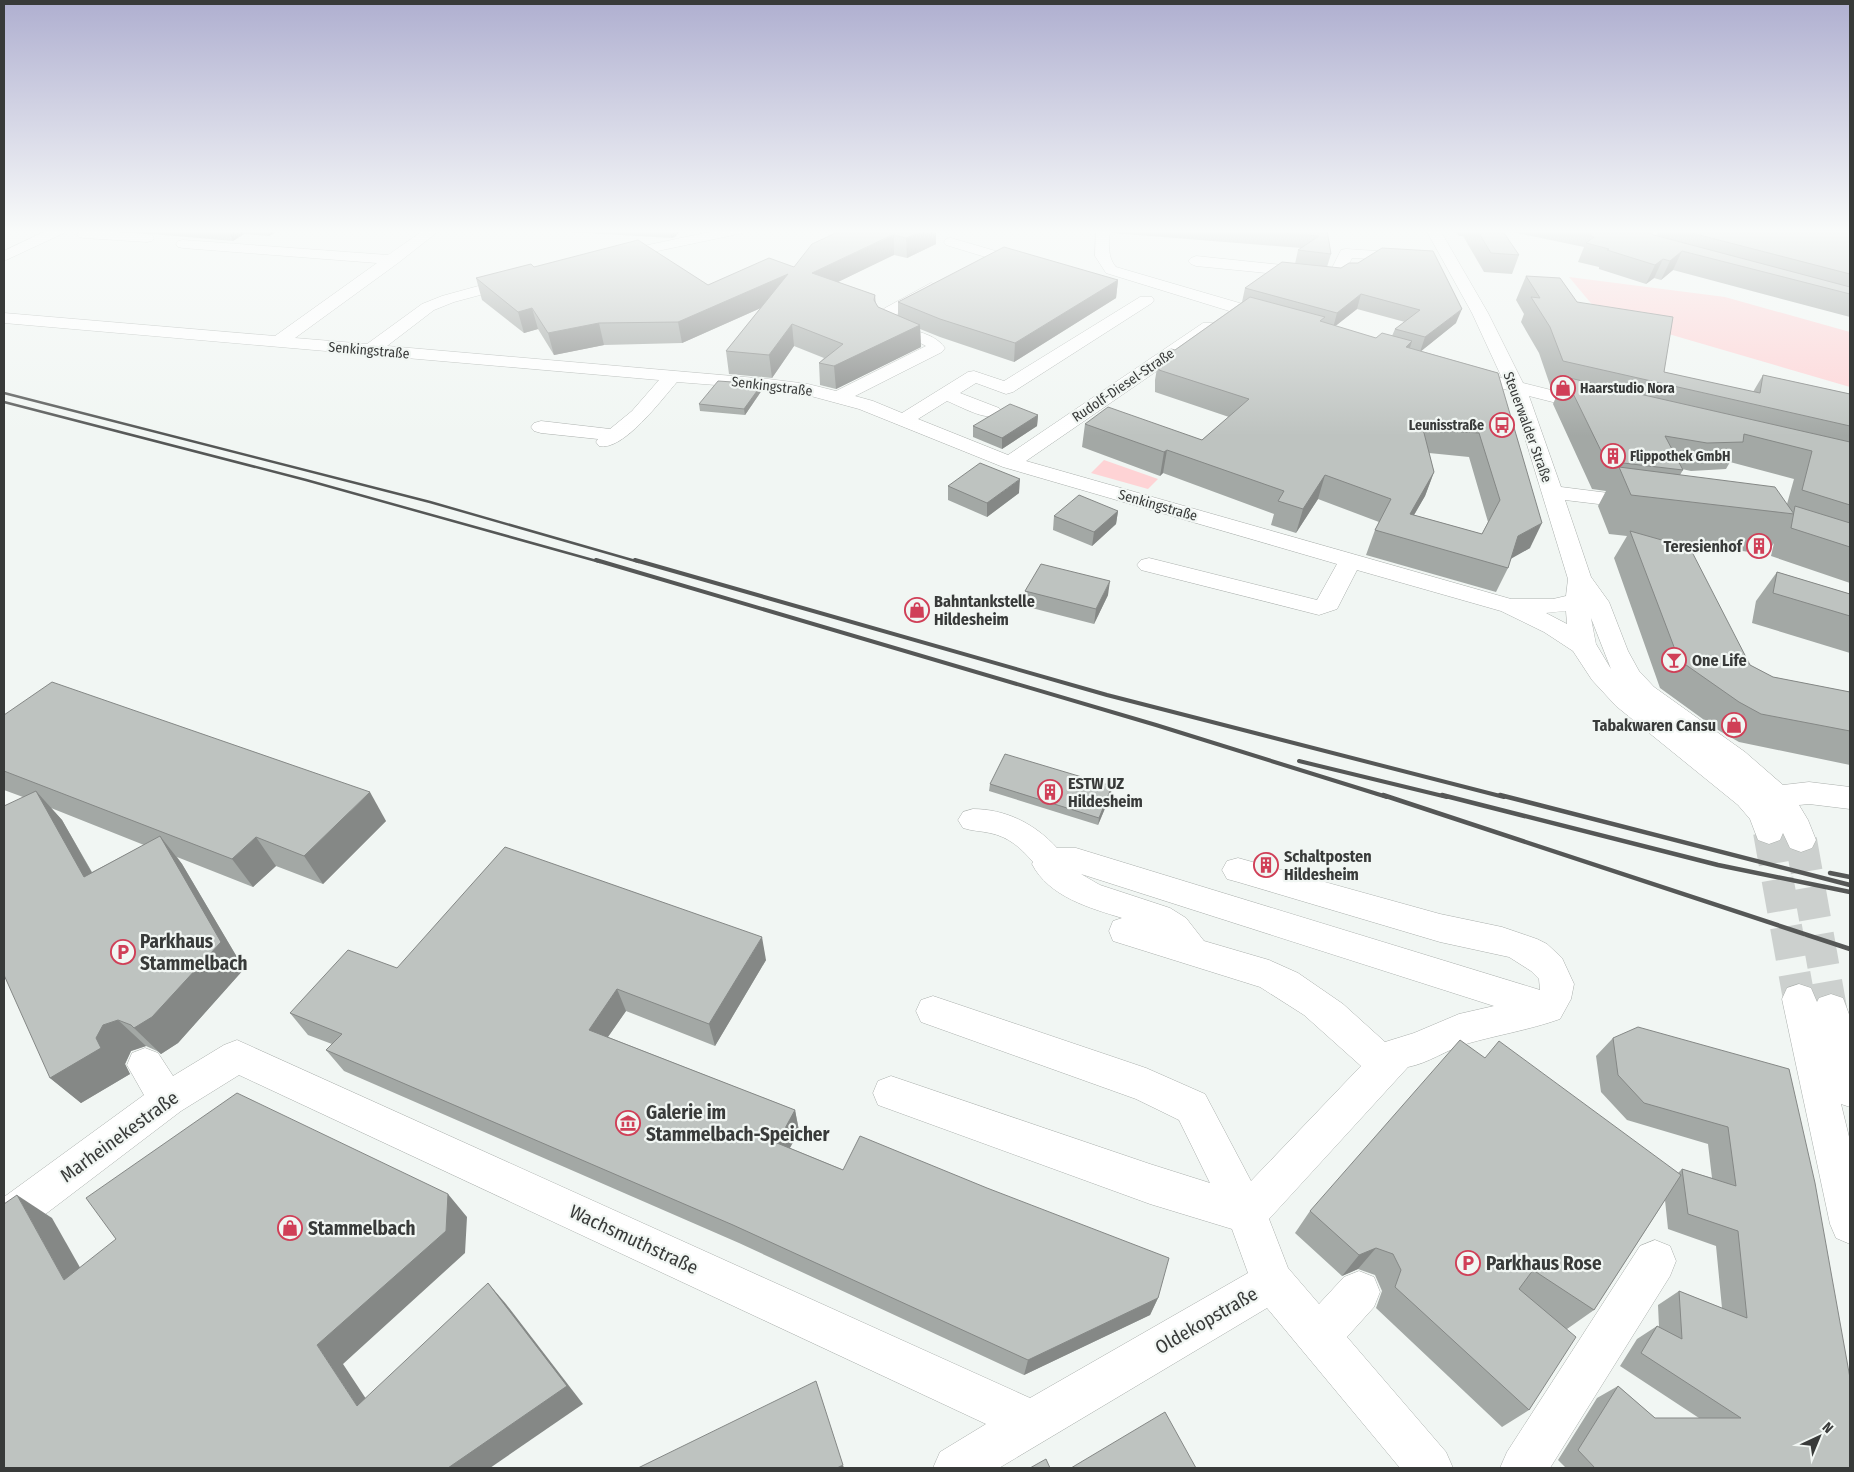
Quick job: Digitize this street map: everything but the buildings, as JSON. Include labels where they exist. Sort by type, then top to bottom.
[{"type":"street","points":[[278,342],[339,299]]},
{"type":"street","points":[[370,350],[428,307],[449,299]]},
{"type":"street","points":[[839,397],[936,348],[930,342],[890,326],[884,320],[891,311],[912,299]]},
{"type":"street","points":[[904,420],[974,376],[1006,388],[1136,299]]},
{"type":"street","points":[[1139,299],[1163,306]]},
{"type":"street","points":[[1205,299],[1284,322]]},
{"type":"street","name":"Steuerwalder Straße","points":[[1472,299],[1516,387],[1552,492],[1578,590],[1583,646],[1609,684],[1625,700],[1764,798]]},
{"type":"street","name":"Rudolf-Diesel-Straße","points":[[1010,462],[1237,308]]},
{"type":"street","points":[[1199,317],[1216,322]]},
{"type":"street","name":"Senkingstraße","points":[[4,318],[768,384],[808,390],[866,405],[1010,462],[1510,606],[1553,626],[1583,646]]},
{"type":"street","points":[[1446,368],[1610,410]]},
{"type":"street","points":[[541,427],[611,438],[639,415],[672,376]]},
{"type":"street","points":[[946,394],[992,412]]},
{"type":"street","points":[[1552,492],[1659,506]]},
{"type":"street","points":[[1149,565],[1319,608],[1328,604],[1350,560]]},
{"type":"street","name":"Steuerwalder Straße","points":[[1578,590],[1596,599],[1617,660],[1625,674],[1644,693],[1724,752],[1764,798]]},
{"type":"street","name":"Senkingstraße","points":[[1510,606],[1554,606],[1578,590]]},
{"type":"street","points":[[1764,798],[1809,793],[1850,798]]},
{"type":"street","points":[[1764,798],[1763,814],[1769,832]]},
{"type":"street","points":[[1764,798],[1790,814],[1801,840]]},
{"type":"street","points":[[973,820],[982,819],[1023,834],[1049,860],[1076,860],[1548,1008]]},
{"type":"street","points":[[1049,860],[1047,864],[1058,874],[1090,895],[1159,917],[1168,922],[1181,935],[1193,952]]},
{"type":"street","points":[[1238,870],[1433,926],[1526,950],[1551,968],[1558,982],[1556,996],[1548,1008],[1526,1017],[1459,1030],[1418,1049],[1398,1054],[1384,1066],[1247,1214]]},
{"type":"street","points":[[1125,931],[1268,975],[1296,989],[1328,1012],[1384,1066]]},
{"type":"street","points":[[1850,1087],[1815,1004],[1850,1224]]},
{"type":"street","points":[[933,1011],[1146,1085],[1192,1107],[1247,1214],[1272,1282]]},
{"type":"street","name":"Marheinekestraße","points":[[4,1220],[168,1099],[237,1057]]},
{"type":"street","name":"Wachsmuthstraße","points":[[237,1057],[1032,1422]]},
{"type":"street","points":[[145,1065],[168,1099]]},
{"type":"street","points":[[891,1092],[1150,1184],[1247,1214]]},
{"type":"street","points":[[1523,1468],[1655,1261]]},
{"type":"street","name":"Oldekopstraße","points":[[956,1468],[1272,1282],[1430,1468]]},
{"type":"street","points":[[1319,1336],[1359,1292]]},
{"type":"shaded area","points":[[1587,299],[1731,299],[1850,332],[1850,387],[1600,314]]},
{"type":"shaded area","points":[[1104,460],[1158,479],[1148,489],[1091,473]]},
{"type":"tunnel","points":[[1769,832],[1799,999]]},
{"type":"tunnel","points":[[1801,840],[1831,1009]]},
{"type":"railway","points":[[4,393],[430,502],[639,562]]},
{"type":"railway","points":[[4,402],[306,480],[600,562]]},
{"type":"railway","points":[[596,560],[1156,725],[1387,797]]},
{"type":"railway","points":[[635,560],[1107,695],[1504,797]]},
{"type":"railway","points":[[1299,761],[1447,797]]},
{"type":"railway","points":[[1383,795],[1850,949]]},
{"type":"railway","points":[[1442,795],[1718,865],[1850,892]]},
{"type":"railway","points":[[1500,795],[1850,885]]},
{"type":"railway","points":[[1830,873],[1850,877]]},
{"type":"place","name":"Haarstudio Nora","points":[[1563,388]]},
{"type":"place","name":"Leunisstraße","points":[[1502,425]]},
{"type":"place","name":"Flippothek GmbH","points":[[1613,456]]},
{"type":"place","name":"Teresienhof","points":[[1759,546]]},
{"type":"place","name":"Bahntankstelle Hildesheim","points":[[917,610]]},
{"type":"place","name":"One Life","points":[[1674,660]]},
{"type":"place","name":"Tabakwaren Cansu","points":[[1734,725]]},
{"type":"place","name":"ESTW UZ Hildesheim","points":[[1050,792]]},
{"type":"place","name":"Schaltposten Hildesheim","points":[[1266,865]]},
{"type":"place","name":"Parkhaus Stammelbach","points":[[123,952]]},
{"type":"place","name":"Galerie im Stammelbach-Speicher","points":[[628,1123]]},
{"type":"place","name":"Stammelbach","points":[[290,1228]]},
{"type":"place","name":"Parkhaus Rose","points":[[1468,1263]]}]
